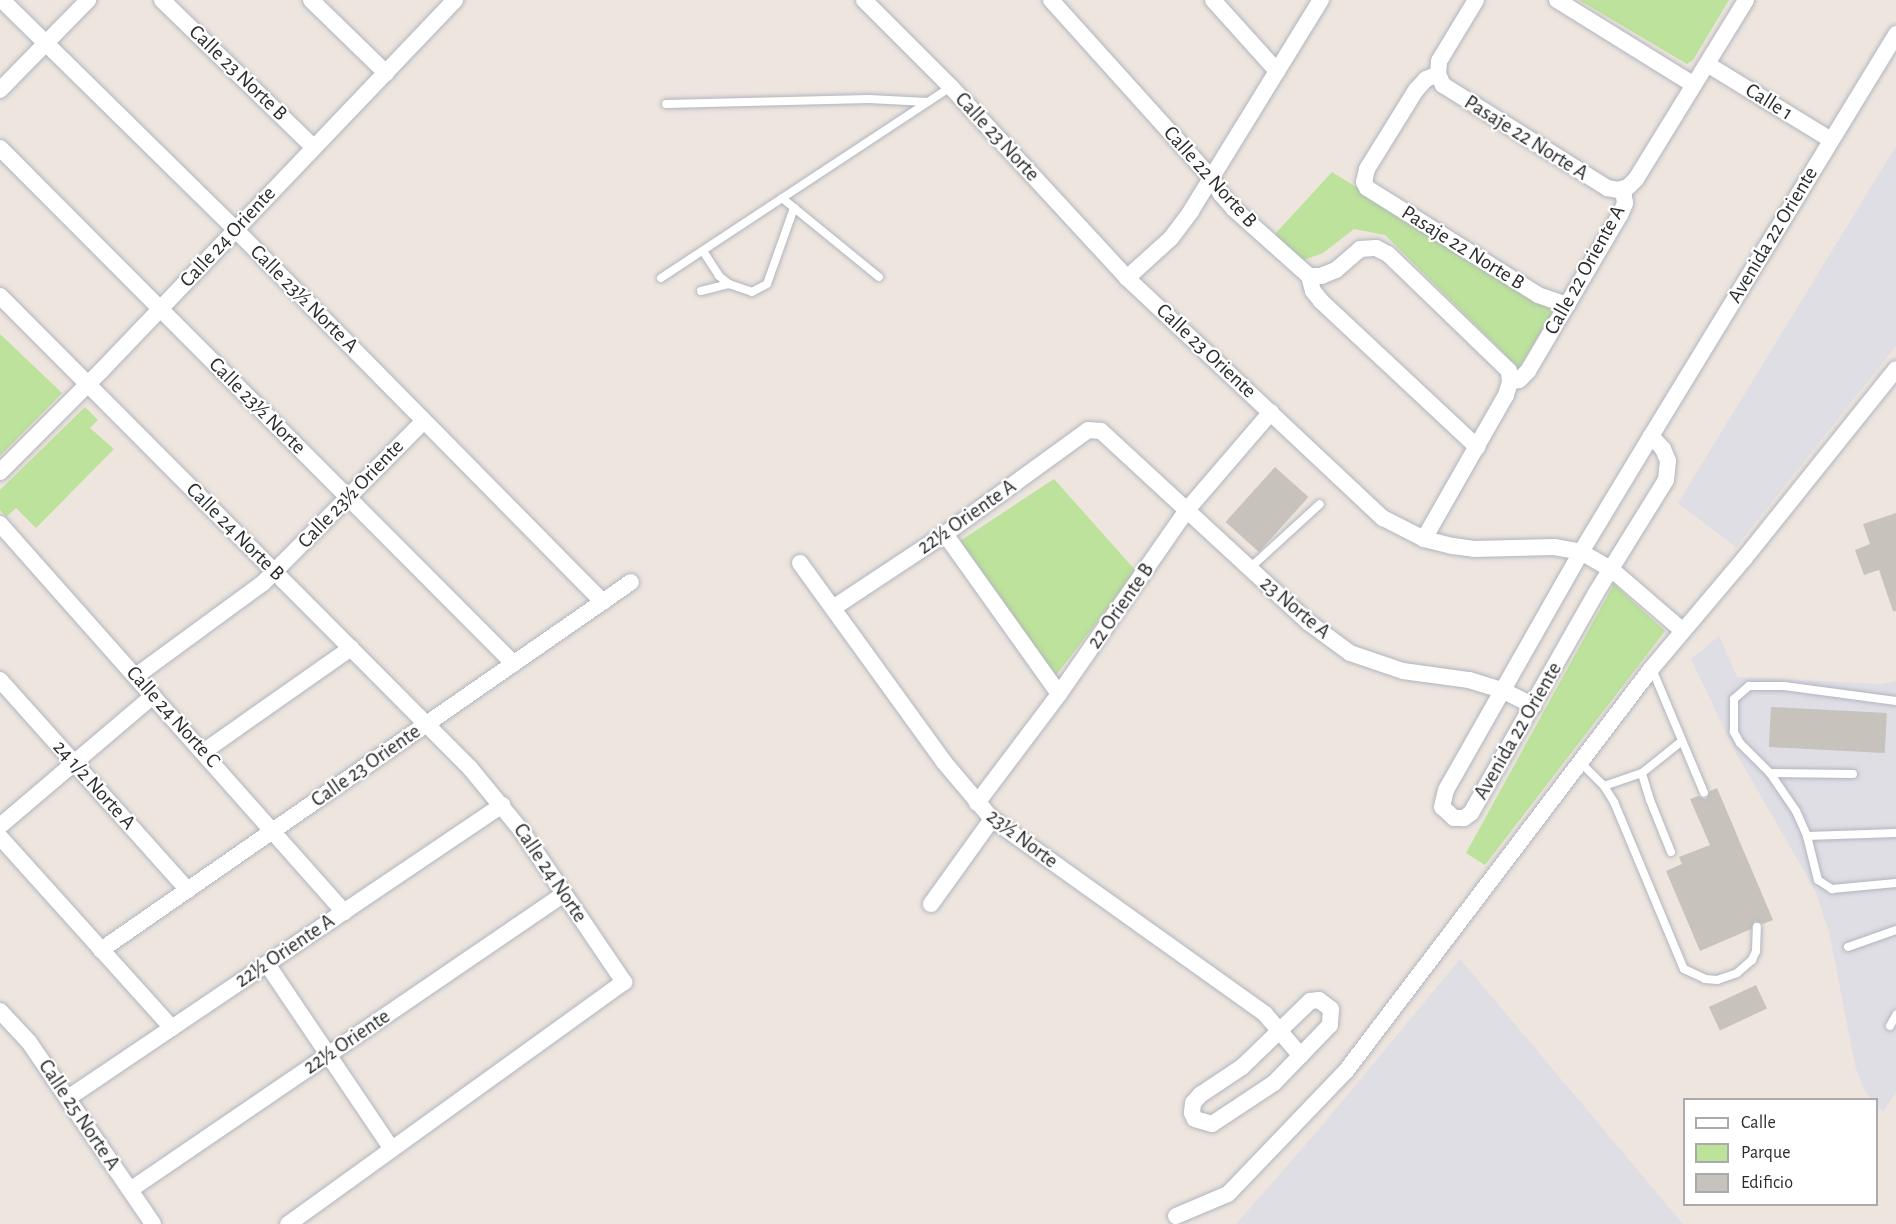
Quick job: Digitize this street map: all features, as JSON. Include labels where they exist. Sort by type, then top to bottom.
[{"type":"street","name":"Calle 23½ Norte A","points":[[2,0],[235,229],[603,602]]},
{"type":"street","points":[[0,90],[88,0]]},
{"type":"street","name":"Calle 23 Norte B","points":[[162,0],[313,147]]},
{"type":"street","points":[[310,0],[386,73]]},
{"type":"street","name":"Calle 23 Norte","points":[[864,0],[951,87],[1127,278]]},
{"type":"street","name":"Calle 22 Norte B","points":[[1051,0],[1212,179],[1234,209],[1309,276],[1313,291],[1321,302],[1476,447]]},
{"type":"street","points":[[1213,0],[1278,71]]},
{"type":"street","points":[[1127,278],[1171,238],[1212,179],[1321,0]]},
{"type":"street","points":[[1438,74],[1439,61],[1476,0]]},
{"type":"street","points":[[1557,0],[1694,85]]},
{"type":"street","name":"Calle 22 Oriente A","points":[[1510,382],[1519,380],[1528,371],[1623,209],[1623,190],[1636,179],[1746,0]]},
{"type":"street","name":"Calle 24 Oriente","points":[[0,472],[160,309],[452,1]]},
{"type":"street","name":"Avenida 22 Oriente","points":[[1651,436],[1663,449],[1668,461],[1666,480],[1611,569],[1471,813],[1464,818],[1454,818],[1442,807],[1442,798],[1581,552],[1651,436],[1831,140],[1896,34]]},
{"type":"street","name":"Calle 1","points":[[1707,64],[1831,140]]},
{"type":"street","name":"Pasaje 22 Norte B","points":[[1438,74],[1426,79],[1416,90],[1367,169],[1364,182],[1372,192],[1538,295],[1568,304]]},
{"type":"street","name":"Pasaje 22 Norte A","points":[[1438,74],[1447,89],[1467,102],[1607,188],[1623,190]]},
{"type":"street","name":"Calle 23½ Norte","points":[[0,148],[514,664]]},
{"type":"street","points":[[1309,276],[1321,276],[1336,270],[1360,249],[1376,248],[1388,254],[1509,371],[1510,382],[1506,395],[1424,539]]},
{"type":"street","name":"Calle 23 Oriente","points":[[1127,278],[1383,519],[1424,539],[1474,549],[1554,547],[1581,552]]},
{"type":"street","name":"Calle 24 Norte B","points":[[0,296],[471,768]]},
{"type":"street","points":[[1176,1216],[1228,1194],[1346,1071],[1579,762],[1682,630],[1744,560],[1896,369]]},
{"type":"street","name":"22 Oriente B","points":[[977,803],[1059,694],[1187,510],[1271,412]]},
{"type":"street","name":"Calle 23½ Oriente","points":[[136,676],[256,589],[424,420]]},
{"type":"street","name":"22½ Oriente A","points":[[833,608],[945,534],[1088,430],[1101,431]]},
{"type":"street","name":"23 Norte A","points":[[1101,431],[1308,622],[1350,653],[1403,671],[1469,680],[1504,691],[1533,706]]},
{"type":"street","name":"Calle 24 Norte C","points":[[0,524],[344,912]]},
{"type":"street","points":[[945,534],[1059,694]]},
{"type":"street","points":[[1581,552],[1611,569],[1682,630]]},
{"type":"street","name":"23½ Norte","points":[[800,563],[977,803],[992,819],[1265,1014],[1301,1056]]},
{"type":"street","name":"Calle 23 Oriente","points":[[101,950],[631,582]]},
{"type":"street","points":[[203,752],[351,648]]},
{"type":"street","name":"24 1/2 Norte A","points":[[0,681],[188,890]]},
{"type":"street","points":[[0,826],[153,696]]},
{"type":"street","name":"Calle 24 Norte","points":[[392,1149],[624,982],[502,805],[471,768]]},
{"type":"street","name":"22½ Oriente A","points":[[68,1098],[502,805]]},
{"type":"street","points":[[931,904],[992,819]]},
{"type":"street","points":[[0,837],[172,1028]]},
{"type":"street","name":"22½ Oriente","points":[[130,1190],[564,894]]},
{"type":"street","points":[[267,964],[392,1149],[288,1224]]},
{"type":"street","points":[[1320,1000],[1333,1014],[1330,1025],[1274,1083],[1212,1124],[1195,1119],[1192,1113],[1193,1103],[1200,1095],[1242,1067],[1281,1031],[1311,1001],[1320,1000]]},
{"type":"street","name":"Calle 25 Norte A","points":[[0,1011],[29,1042],[153,1224]]},
{"type":"lane","points":[[661,278],[951,87]]},
{"type":"lane","points":[[666,104],[869,99],[927,102]]},
{"type":"lane","points":[[782,198],[879,277]]},
{"type":"lane","points":[[703,251],[719,276],[729,284],[752,292],[767,284],[794,208]]},
{"type":"lane","points":[[701,291],[729,284]]},
{"type":"lane","points":[[1245,565],[1251,567],[1320,504]]},
{"type":"lane","points":[[1652,669],[1704,793]]},
{"type":"lane","points":[[1896,701],[1784,686],[1749,686],[1734,699],[1734,732],[1740,743],[1770,773],[1796,811],[1807,836],[1818,880],[1833,889],[1896,883]]},
{"type":"lane","points":[[1604,786],[1642,773],[1682,741]]},
{"type":"lane","points":[[1579,762],[1604,786],[1622,818],[1684,969],[1705,979],[1717,980],[1737,973],[1752,960],[1756,951],[1757,927]]},
{"type":"lane","points":[[1642,773],[1671,852]]},
{"type":"lane","points":[[1770,773],[1853,774]]},
{"type":"lane","points":[[1807,836],[1896,833]]},
{"type":"lane","points":[[1848,947],[1896,930]]},
{"type":"lane","points":[[1890,1026],[1896,1015]]},
{"type":"shaded area","points":[[1896,146],[1896,346],[1736,547],[1678,503]]},
{"type":"shaded area","points":[[1719,636],[1737,677],[1880,684],[1896,681],[1896,1092],[1883,1112],[1878,1107],[1878,1098],[1870,1098],[1865,1091],[1856,1069],[1829,932],[1815,890],[1736,753],[1691,659]]},
{"type":"shaded area","points":[[1460,959],[1683,1224],[1236,1224],[1321,1127]]},
{"type":"green space","points":[[1579,0],[1729,0],[1693,60],[1687,64]]},
{"type":"green space","points":[[1332,172],[1554,310],[1519,368],[1385,235],[1354,229],[1323,253],[1301,261],[1275,234]]},
{"type":"green space","points":[[0,334],[62,393],[0,456]]},
{"type":"green space","points":[[85,407],[98,420],[90,428],[114,449],[36,528],[16,508],[6,517],[0,510],[0,490]]},
{"type":"green space","points":[[1054,479],[1136,571],[1054,678],[960,541]]},
{"type":"green space","points":[[1614,584],[1665,631],[1485,865],[1466,853]]},
{"type":"building","points":[[1275,467],[1308,497],[1259,552],[1225,522]]},
{"type":"building","points":[[1896,513],[1896,611],[1893,611],[1879,570],[1864,575],[1855,550],[1870,544],[1863,524]]},
{"type":"building","points":[[1771,707],[1887,713],[1885,753],[1769,747]]},
{"type":"building","points":[[1717,788],[1773,920],[1763,924],[1755,921],[1751,929],[1700,951],[1666,871],[1682,864],[1679,857],[1710,845],[1690,799],[1698,796],[1706,799],[1710,791]]},
{"type":"building","points":[[1756,985],[1767,1009],[1720,1031],[1709,1007]]}]
